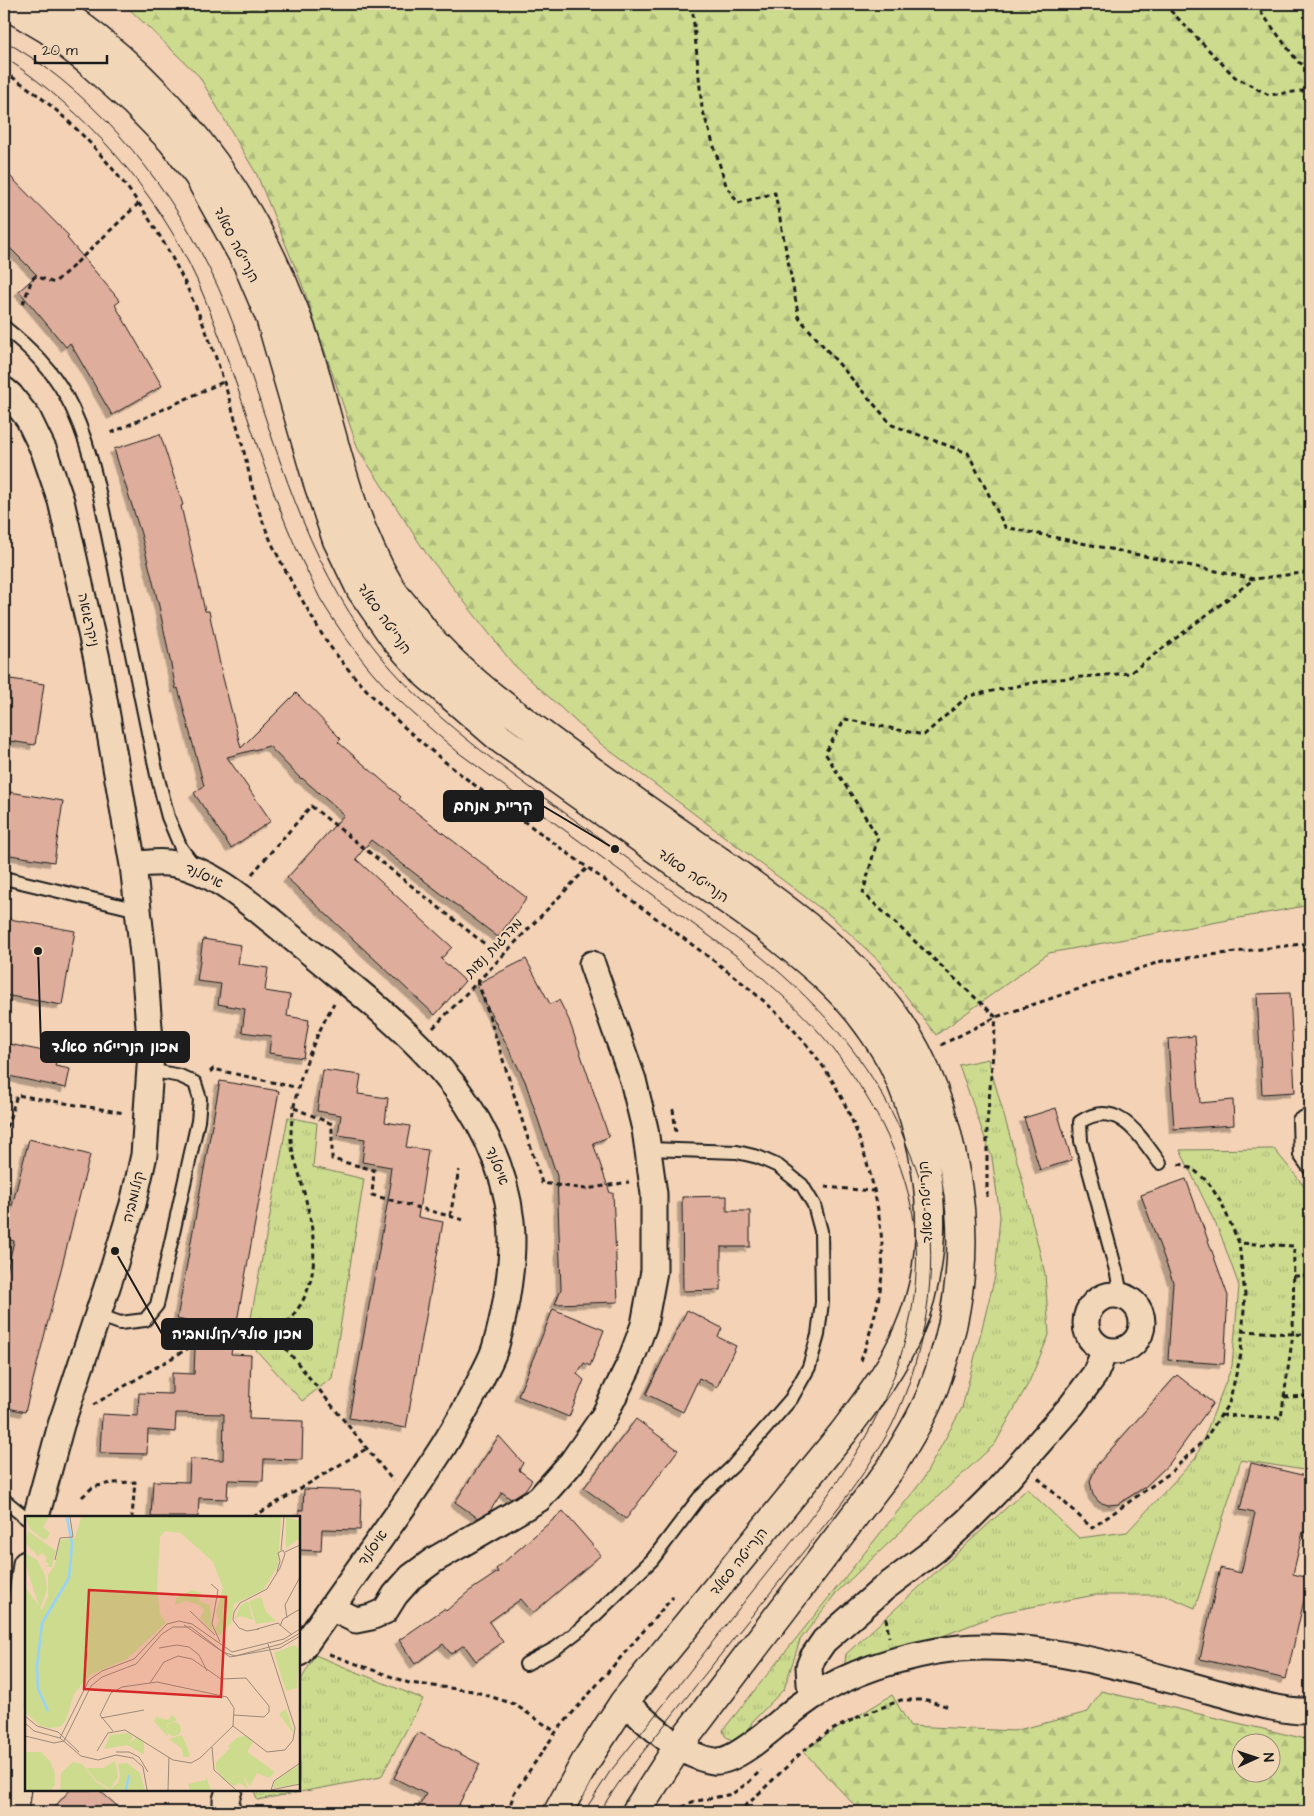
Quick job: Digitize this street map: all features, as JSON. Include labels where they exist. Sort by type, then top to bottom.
[{"type":"main road","name":"הנרייטה סאלד","points":[[5,4],[49,30],[101,72],[172,141],[198,175],[247,263],[270,317],[317,480],[337,540],[361,590],[395,639],[426,675],[502,740],[762,925],[831,982],[868,1025],[894,1066],[917,1128],[928,1181],[930,1236],[926,1274],[919,1304],[908,1333],[870,1398],[624,1702],[586,1759],[558,1812]]},
{"type":"main road","name":"הנרייטה סאלד","points":[[49,4],[74,20],[132,68],[184,122],[222,172],[255,224],[288,294],[310,356],[337,460],[358,522],[391,589],[435,645],[493,698],[522,720],[778,902],[822,937],[861,976],[890,1011],[919,1056],[938,1101],[953,1159],[961,1207],[962,1256],[957,1301],[934,1389],[891,1468],[678,1747],[636,1812]]},
{"type":"street","name":"ניקרגואה","points":[[4,390],[28,418],[44,450],[61,501],[97,659],[133,865]]},
{"type":"street","name":"איסלנד","points":[[133,865],[174,863],[198,871],[235,893],[347,981],[417,1044],[442,1071],[480,1126],[495,1159],[506,1192],[511,1222],[511,1256],[506,1299],[496,1347],[469,1404],[440,1454],[302,1649]]},
{"type":"street","name":"קולומביה","points":[[36,1516],[61,1425],[133,1204],[144,1155],[150,1070],[150,1035],[133,865]]},
{"type":"street","points":[[331,1608],[356,1620],[371,1617],[385,1611],[411,1577],[434,1560],[539,1499],[572,1462],[604,1416],[629,1365],[644,1326],[654,1271],[654,1194],[648,1149],[633,1080],[592,964]]},
{"type":"street","points":[[1110,1294],[1121,1295],[1131,1300],[1138,1307],[1142,1316],[1142,1326],[1139,1336],[1133,1344],[1125,1349],[1105,1350],[1090,1338],[1086,1328],[1088,1312],[1093,1303],[1101,1297],[1110,1294]]},
{"type":"street","points":[[814,1696],[810,1684],[810,1667],[813,1657],[824,1641],[883,1589],[935,1550],[967,1521],[1072,1405],[1095,1374],[1105,1350]]},
{"type":"street","points":[[15,1812],[19,1781],[14,1702],[14,1658],[25,1572]]},
{"type":"street","points":[[624,1702],[678,1747],[701,1758],[715,1762],[729,1760],[737,1756],[799,1706],[838,1681],[882,1664],[952,1649],[990,1647],[1039,1652],[1086,1660],[1255,1703],[1297,1712],[1310,1711]]},
{"type":"street","points":[[226,1812],[226,1800],[229,1791]]},
{"type":"lane","points":[[4,327],[28,346],[51,373],[65,394],[80,427],[97,483],[157,775],[168,818],[181,848],[198,871]]},
{"type":"lane","points":[[4,878],[138,910]]},
{"type":"lane","points":[[98,1315],[120,1323],[145,1320],[157,1305],[198,1121],[200,1099],[196,1083],[180,1076],[150,1070]]},
{"type":"lane","points":[[1121,1295],[1081,1141],[1080,1122],[1098,1114],[1122,1119],[1129,1124],[1160,1163]]},
{"type":"lane","points":[[1310,1114],[1298,1120],[1300,1155],[1310,1169]]},
{"type":"lane","points":[[526,1664],[556,1648],[582,1628],[652,1560],[699,1498],[732,1467],[791,1399],[809,1368],[818,1335],[822,1302],[820,1231],[814,1205],[802,1185],[778,1166],[751,1155],[736,1152],[648,1149]]},
{"type":"lane","points":[[4,1500],[25,1517]]},
{"type":"path","points":[[692,4],[702,108],[726,185],[738,203],[775,194],[799,318],[892,425],[968,453],[1005,527],[1254,579],[1310,572]]},
{"type":"path","points":[[1164,4],[1235,77],[1269,95],[1310,90]]},
{"type":"path","points":[[1255,4],[1298,62],[1310,68]]},
{"type":"path","points":[[4,72],[56,109],[100,154],[138,203],[160,237],[194,301],[235,420],[260,514],[288,577],[328,643],[370,694],[417,740],[467,781],[731,974],[774,1009],[811,1049],[831,1078],[847,1107],[863,1146],[880,1228],[882,1276],[876,1312],[858,1369]]},
{"type":"path","points":[[23,304],[32,279],[36,276],[54,283],[138,203]]},
{"type":"path","points":[[111,433],[223,382]]},
{"type":"path","points":[[996,1017],[862,893],[878,838],[824,754],[845,719],[924,735],[968,696],[1047,680],[1130,673],[1254,579]]},
{"type":"path","points":[[235,893],[311,806],[486,946]]},
{"type":"path","name":"מדרגות נעות","points":[[417,1044],[588,868]]},
{"type":"path","points":[[919,1056],[996,1017],[1162,961],[1310,943]]},
{"type":"path","points":[[61,1425],[197,1343],[274,1334],[284,1328],[305,1297],[312,1277],[315,1259],[308,1207],[291,1142],[294,1108],[302,1074],[324,1020],[347,981]]},
{"type":"path","points":[[478,981],[542,1183],[586,1189],[630,1182]]},
{"type":"path","points":[[196,1083],[213,1069],[299,1088]]},
{"type":"path","points":[[4,1136],[17,1095],[147,1116]]},
{"type":"path","points":[[294,1108],[332,1124],[332,1158],[374,1170],[372,1195],[464,1220]]},
{"type":"path","points":[[1021,1462],[1092,1528],[1170,1472],[1205,1439],[1229,1403],[1241,1354],[1243,1331],[1245,1295],[1239,1243],[1222,1204],[1208,1182],[1185,1165],[1160,1163]]},
{"type":"path","points":[[450,1216],[459,1170]]},
{"type":"path","points":[[802,1185],[873,1191]]},
{"type":"path","points":[[1220,1415],[1281,1418],[1293,1334],[1294,1246],[1239,1243]]},
{"type":"path","points":[[1294,1276],[1310,1276]]},
{"type":"path","points":[[1243,1331],[1310,1335]]},
{"type":"path","points":[[274,1334],[408,1500]]},
{"type":"path","points":[[1284,1397],[1310,1396]]},
{"type":"path","points":[[255,1516],[366,1448]]},
{"type":"path","points":[[82,1497],[93,1487],[111,1483],[135,1482],[132,1516]]},
{"type":"path","points":[[883,1589],[890,1640]]},
{"type":"path","points":[[508,1812],[514,1793],[556,1732],[678,1591]]},
{"type":"path","points":[[302,1649],[409,1683],[473,1691],[514,1704],[556,1732]]},
{"type":"path","points":[[737,1812],[803,1751],[830,1732],[858,1717],[901,1700],[926,1700],[949,1707]]},
{"type":"green space","points":[[124,4],[1310,4],[1310,905],[1049,953],[936,1035],[879,961],[832,917],[597,741],[513,664],[426,553],[358,449],[302,284],[257,175],[199,76]]},
{"type":"green space","points":[[988,1059],[1022,1179],[1045,1274],[1049,1335],[1029,1382],[995,1444],[836,1593],[800,1640],[784,1689],[752,1722],[748,1731],[732,1740],[725,1736],[723,1730],[922,1481],[962,1408],[995,1276],[1000,1216],[992,1158],[959,1065]]},
{"type":"green space","points":[[288,1117],[317,1123],[313,1167],[364,1179],[332,1378],[302,1401],[247,1340]]},
{"type":"green space","points":[[1274,1149],[1310,1193],[1310,1471],[1241,1460],[1195,1608],[1165,1595],[1095,1595],[1004,1612],[889,1657],[844,1670],[846,1654],[1027,1489],[1079,1538],[1127,1532],[1196,1458],[1232,1366],[1239,1286],[1220,1233],[1180,1150]]},
{"type":"green space","points":[[315,1655],[423,1699],[381,1777],[257,1800],[254,1791],[300,1791],[300,1682]]},
{"type":"green space","points":[[1101,1691],[1310,1740],[1310,1812],[861,1812],[803,1751],[892,1695],[910,1726],[1014,1731],[1088,1712]]},
{"type":"building","points":[[4,170],[69,236],[67,238],[120,301],[115,305],[162,386],[112,415],[70,343],[66,347],[19,291],[37,275],[4,242]]},
{"type":"building","points":[[160,434],[183,505],[181,506],[205,611],[209,611],[222,674],[241,748],[296,693],[341,739],[338,742],[401,797],[399,799],[527,898],[498,937],[371,840],[356,859],[452,947],[441,959],[465,981],[435,1015],[287,878],[344,815],[301,779],[269,746],[227,757],[271,821],[231,848],[194,793],[204,786],[178,688],[176,689],[159,606],[141,534],[114,449]]},
{"type":"building","points":[[4,678],[44,684],[35,745],[4,740]]},
{"type":"building","points":[[4,791],[63,801],[54,862],[4,854]]},
{"type":"building","points":[[4,918],[75,931],[62,1005],[4,995]]},
{"type":"building","points":[[203,939],[241,945],[238,964],[268,968],[265,991],[290,995],[287,1016],[309,1020],[303,1058],[269,1053],[271,1036],[242,1032],[245,1009],[218,1004],[221,984],[197,981]]},
{"type":"building","points":[[526,959],[550,1004],[559,1000],[569,1020],[609,1137],[593,1143],[610,1193],[613,1193],[618,1302],[555,1304],[561,1289],[557,1176],[525,1081],[476,984]]},
{"type":"building","points":[[1290,993],[1295,1092],[1262,1094],[1257,994]]},
{"type":"building","points":[[1195,1036],[1200,1103],[1233,1100],[1234,1125],[1174,1129],[1168,1039]]},
{"type":"building","points":[[4,1043],[58,1054],[55,1066],[70,1069],[66,1088],[4,1075]]},
{"type":"building","points":[[323,1070],[361,1075],[358,1094],[388,1098],[385,1122],[410,1126],[406,1147],[428,1150],[418,1217],[443,1222],[406,1428],[349,1418],[391,1183],[389,1183],[391,1167],[362,1162],[365,1139],[338,1135],[341,1115],[317,1111]]},
{"type":"building","points":[[220,1081],[279,1091],[231,1354],[251,1355],[249,1419],[303,1421],[302,1460],[264,1459],[263,1481],[228,1480],[227,1499],[199,1498],[198,1516],[151,1516],[153,1481],[189,1482],[190,1459],[223,1460],[224,1414],[176,1413],[175,1432],[148,1430],[147,1454],[100,1453],[102,1414],[138,1416],[139,1393],[172,1394],[172,1373],[194,1374],[196,1323],[177,1319]]},
{"type":"building","points":[[1056,1108],[1072,1160],[1040,1170],[1024,1118]]},
{"type":"building","points":[[29,1139],[90,1155],[25,1412],[4,1407],[4,1284],[14,1241],[4,1238]]},
{"type":"building","points":[[1186,1179],[1228,1296],[1224,1364],[1168,1360],[1173,1282],[1141,1195]]},
{"type":"building","points":[[727,1196],[727,1211],[750,1211],[750,1247],[721,1247],[721,1290],[683,1291],[682,1197]]},
{"type":"building","points":[[553,1309],[604,1330],[590,1366],[584,1363],[577,1374],[584,1380],[569,1417],[518,1396]]},
{"type":"building","points":[[687,1310],[722,1328],[718,1337],[736,1346],[717,1387],[699,1378],[683,1412],[646,1394]]},
{"type":"building","points":[[1177,1375],[1213,1403],[1169,1464],[1145,1487],[1118,1504],[1108,1505],[1099,1502],[1093,1495],[1090,1481],[1097,1465]]},
{"type":"building","points":[[636,1419],[678,1450],[626,1519],[584,1488]]},
{"type":"building","points":[[499,1436],[523,1463],[519,1470],[532,1480],[525,1490],[511,1499],[502,1492],[490,1511],[478,1518],[455,1502]]},
{"type":"building","points":[[1251,1463],[1310,1477],[1310,1533],[1303,1532],[1293,1574],[1309,1578],[1286,1679],[1200,1659],[1220,1568],[1241,1573],[1255,1513],[1240,1510]]},
{"type":"building","points":[[304,1489],[361,1491],[360,1530],[322,1529],[321,1551],[300,1550],[299,1510],[303,1510]]},
{"type":"building","points":[[563,1511],[601,1555],[533,1613],[521,1599],[489,1622],[503,1642],[476,1661],[464,1645],[451,1654],[443,1644],[415,1664],[399,1640],[444,1609],[446,1611],[468,1592],[498,1572],[496,1569]]},
{"type":"building","points":[[418,1732],[480,1764],[455,1812],[416,1812],[426,1794],[394,1778]]},
{"type":"building","points":[[69,1791],[100,1791],[124,1812],[50,1812]]},
{"type":"tram line","points":[[4,40],[45,67],[106,120],[158,183],[181,217],[219,289],[234,326],[303,521],[339,595],[361,630],[382,657],[428,706],[480,750],[759,955],[805,996],[846,1042],[881,1092],[911,1154],[918,1173],[924,1193],[929,1227],[930,1285],[926,1314],[913,1372],[892,1425],[869,1465],[841,1504],[620,1781],[599,1812]]},
{"type":"tram line","points":[[4,57],[34,78],[90,128],[140,184],[161,215],[197,280],[213,319],[272,489],[293,541],[322,602],[367,666],[404,705],[459,753],[745,962],[797,1009],[825,1039],[866,1095],[888,1136],[904,1179],[915,1227],[916,1281],[906,1336],[889,1389],[878,1413],[839,1480],[609,1773],[584,1812]]},
{"type":"place","name":"קריית מנחם","points":[[615,849]]},
{"type":"place","name":"מכון הנרייטה סאלד","points":[[38,951]]},
{"type":"place","name":"מכון סולד/קולומביה","points":[[115,1251]]}]
